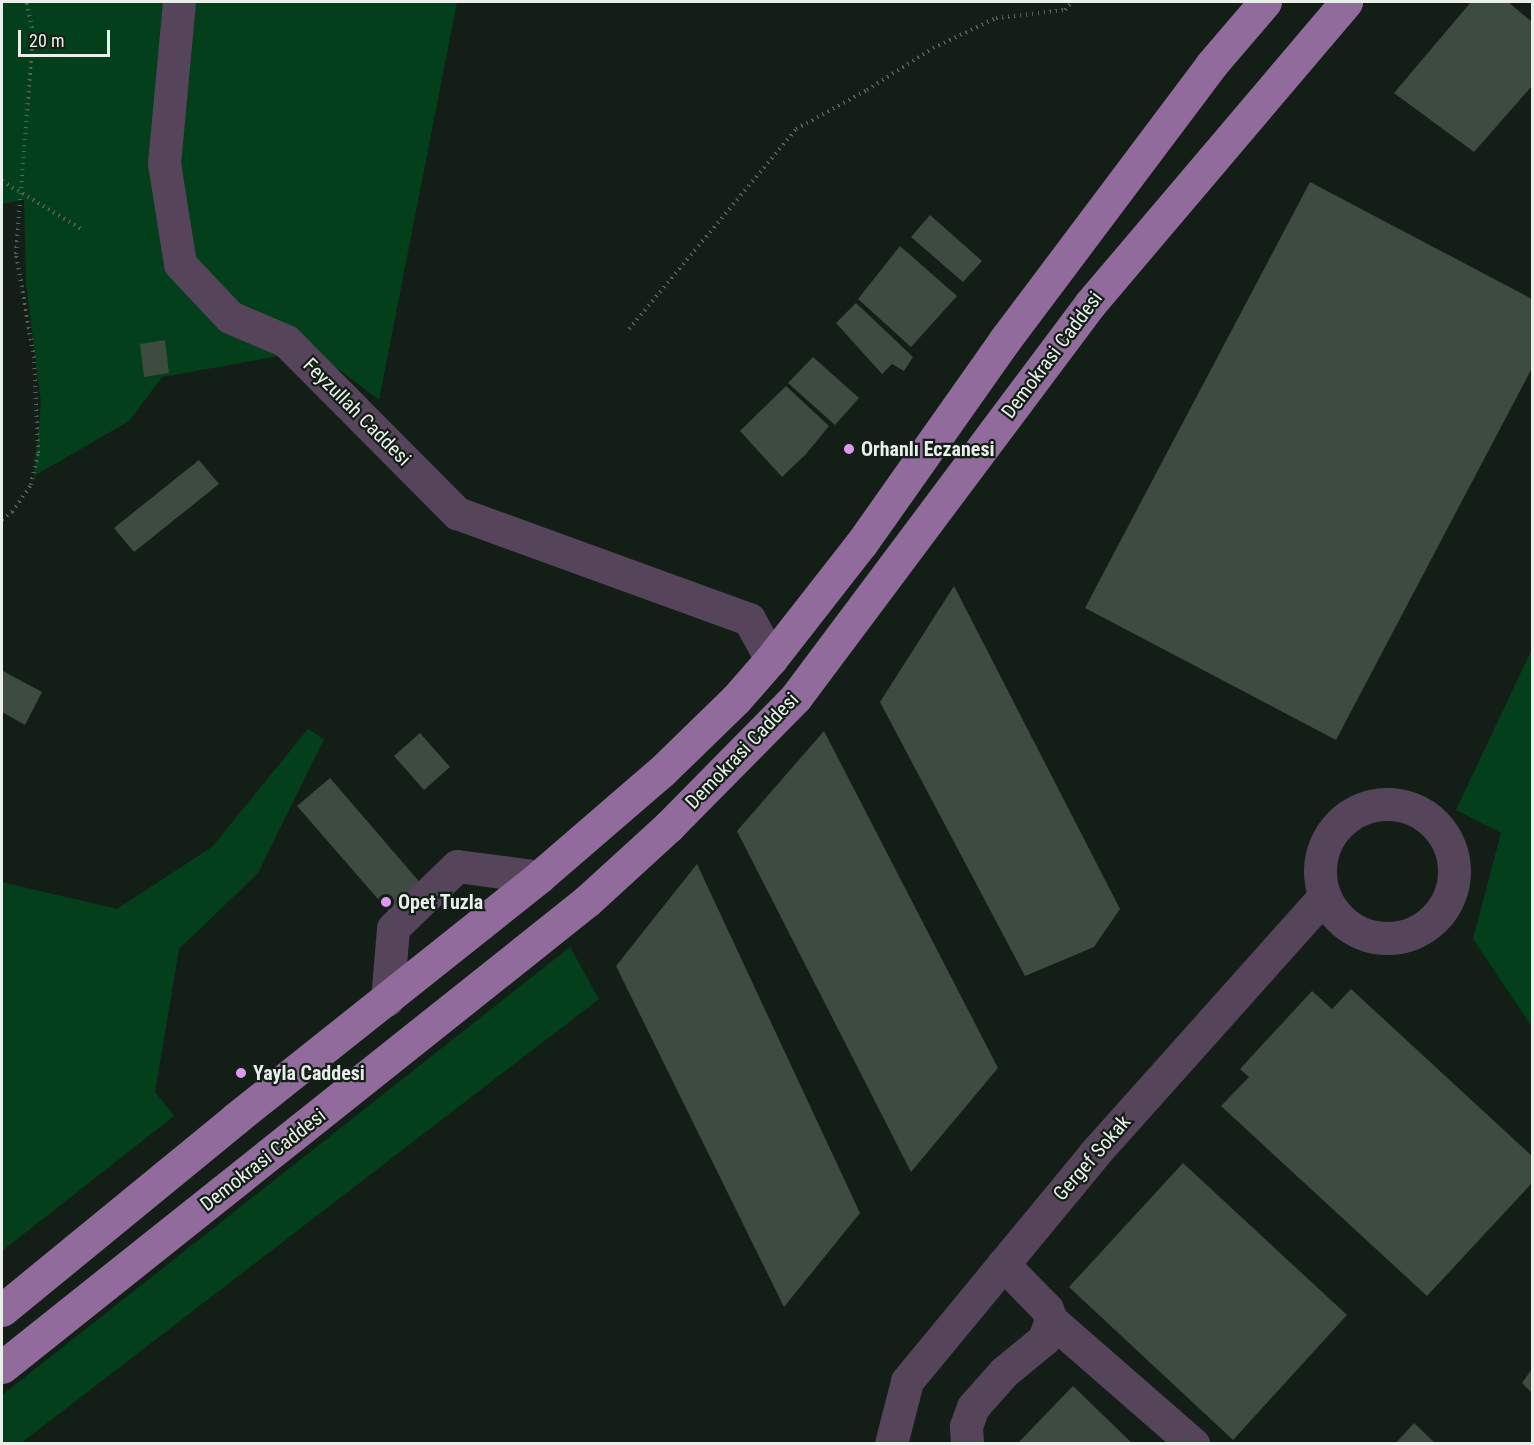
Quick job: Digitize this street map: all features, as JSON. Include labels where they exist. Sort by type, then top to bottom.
[{"type":"main road","name":"Demokrasi Caddesi","points":[[2,1310],[235,1119],[539,877],[663,771],[736,699],[771,659],[861,544],[1004,340],[1211,65],[1265,2]]},
{"type":"main road","name":"Demokrasi Caddesi","points":[[2,1367],[587,901],[669,826],[788,705],[1090,304],[1346,2]]},
{"type":"street","name":"Feyzullah Caddesi","points":[[179,2],[164,163],[180,264],[230,317],[286,341],[457,513],[749,619],[771,659]]},
{"type":"street","points":[[1383,804],[1404,806],[1424,814],[1441,830],[1452,851],[1455,874],[1450,897],[1437,917],[1419,931],[1396,939],[1373,938],[1351,929],[1335,915],[1324,897],[1319,876],[1321,854],[1330,835],[1344,819],[1362,808],[1383,804]]},
{"type":"street","points":[[387,1000],[393,928],[457,866],[539,877]]},
{"type":"street","name":"Gergef Sokak","points":[[892,1442],[907,1381],[1093,1155],[1324,897]]},
{"type":"street","points":[[1003,1264],[1047,1309],[1052,1320],[1193,1443]]},
{"type":"street","points":[[967,1443],[966,1426],[973,1407],[1004,1371],[1044,1338],[1052,1320]]},
{"type":"path","points":[[2,520],[12,512],[31,485],[38,453],[34,358],[16,254],[33,34],[27,2]]},
{"type":"path","points":[[629,328],[796,129],[867,90],[933,48],[996,18],[1065,10],[1072,2]]},
{"type":"path","points":[[2,181],[83,230]]},
{"type":"green space","points":[[2,2],[457,2],[379,400],[313,350],[162,377],[129,421],[34,476],[41,403],[26,283],[24,200],[2,204]]},
{"type":"green space","points":[[1532,649],[1532,1027],[1473,939],[1501,833],[1456,810]]},
{"type":"green space","points":[[308,729],[324,739],[258,873],[179,949],[155,1092],[174,1116],[2,1251],[2,882],[117,909],[212,847]]},
{"type":"green space","points":[[570,947],[599,999],[21,1443],[2,1443],[2,1395]]},
{"type":"building","points":[[1471,2],[1508,2],[1532,22],[1532,86],[1474,152],[1394,93]]},
{"type":"building","points":[[1310,182],[1532,299],[1532,368],[1336,740],[1085,608]]},
{"type":"building","points":[[930,215],[982,261],[963,282],[911,237]]},
{"type":"building","points":[[900,246],[957,296],[911,347],[858,299]]},
{"type":"building","points":[[856,303],[913,357],[904,371],[892,364],[882,374],[836,323]]},
{"type":"building","points":[[165,340],[169,373],[144,377],[140,344]]},
{"type":"building","points":[[813,357],[859,398],[835,425],[788,383]]},
{"type":"building","points":[[786,386],[829,426],[806,454],[782,477],[740,431]]},
{"type":"building","points":[[199,460],[219,484],[134,552],[114,528]]},
{"type":"building","points":[[954,586],[1120,909],[1094,947],[1025,976],[880,702]]},
{"type":"building","points":[[3,671],[42,692],[25,725],[2,712]]},
{"type":"building","points":[[824,731],[998,1068],[911,1172],[737,831]]},
{"type":"building","points":[[420,733],[450,767],[424,790],[394,756]]},
{"type":"building","points":[[330,778],[423,886],[391,914],[297,806]]},
{"type":"building","points":[[697,864],[860,1213],[784,1307],[616,966]]},
{"type":"building","points":[[1351,989],[1532,1156],[1532,1183],[1427,1296],[1221,1106],[1249,1077],[1240,1069],[1312,991],[1332,1009]]},
{"type":"building","points":[[1183,1163],[1347,1315],[1233,1440],[1069,1287]]},
{"type":"building","points":[[1532,1369],[1532,1393],[1522,1383]]},
{"type":"building","points":[[1073,1386],[1133,1444],[1017,1444]]},
{"type":"building","points":[[1414,1423],[1436,1444],[1395,1444]]},
{"type":"place","name":"Orhanlı Eczanesi","points":[[849,449]]},
{"type":"place","name":"Opet Tuzla","points":[[386,902]]},
{"type":"place","name":"Yayla Caddesi","points":[[241,1073]]}]
